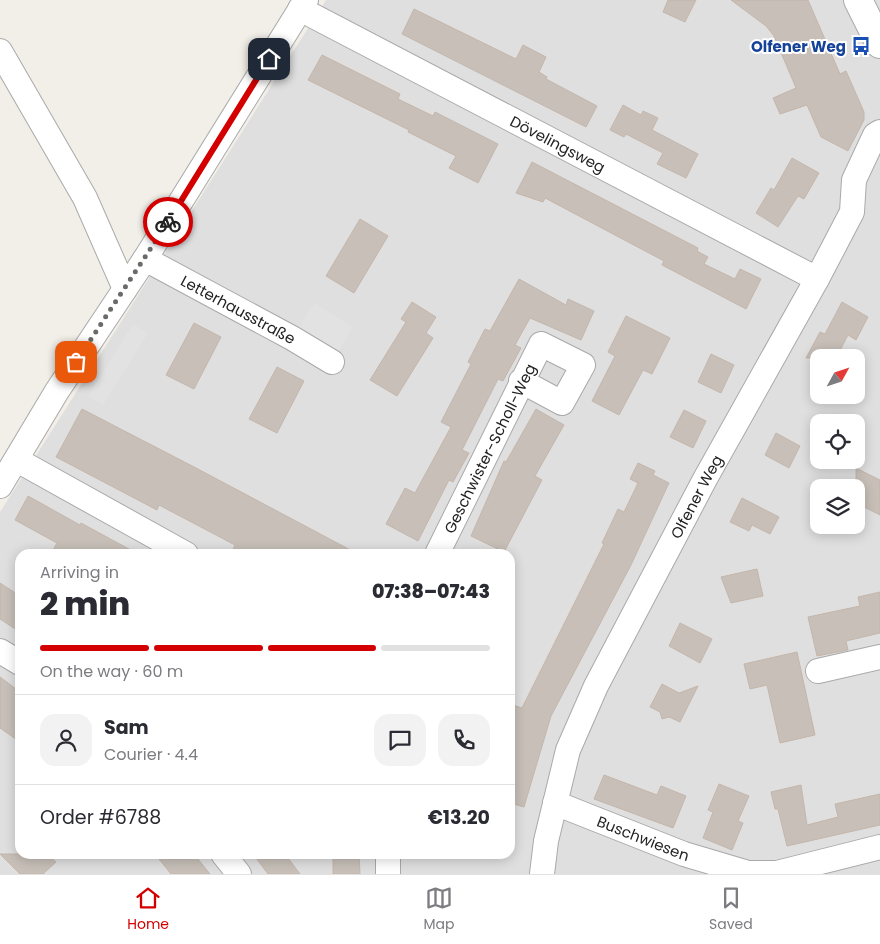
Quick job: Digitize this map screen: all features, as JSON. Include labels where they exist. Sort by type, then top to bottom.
[{"type":"street","points":[[858,0],[880,44]]},
{"type":"street","points":[[0,486],[57,391],[145,259],[303,4]]},
{"type":"street","name":"Dövelingsweg","points":[[303,4],[817,278]]},
{"type":"street","points":[[0,51],[86,198],[125,289]]},
{"type":"street","name":"Olfener Weg","points":[[542,874],[546,841],[568,750],[596,686],[705,479],[852,212],[854,180],[875,135],[880,132]]},
{"type":"street","name":"Letterhausstraße","points":[[145,259],[284,333],[332,362]]},
{"type":"street","name":"Geschwister-Scholl-Weg","points":[[439,549],[521,381],[541,344],[583,365],[562,403],[521,381]]},
{"type":"street","points":[[16,460],[177,549]]},
{"type":"street","points":[[0,651],[15,660]]},
{"type":"street","points":[[818,671],[880,657]]},
{"type":"street","name":"Buschwiesen","points":[[555,804],[684,854],[748,873],[777,873],[834,867],[880,847]]},
{"type":"street","points":[[227,859],[239,874]]},
{"type":"street","points":[[388,859],[388,874]]},
{"type":"shaded area","points":[[326,0],[880,0],[880,874],[0,874],[0,512]]},
{"type":"shaded area","points":[[314,303],[353,327],[332,362],[287,347]]},
{"type":"shaded area","points":[[133,324],[148,333],[103,405],[88,396]]},
{"type":"building","points":[[668,0],[696,0],[685,22],[663,12]]},
{"type":"building","points":[[731,0],[808,0],[840,74],[846,71],[864,112],[864,120],[848,151],[821,137],[807,105],[780,114],[773,98],[796,88],[774,36],[766,26]]},
{"type":"building","points":[[414,9],[516,59],[523,45],[546,57],[539,72],[547,77],[546,79],[597,106],[586,127],[402,34]]},
{"type":"building","points":[[322,55],[400,94],[398,99],[433,116],[435,112],[498,144],[478,183],[449,168],[456,156],[408,132],[409,130],[308,80]]},
{"type":"building","points":[[623,105],[641,115],[643,111],[658,118],[652,130],[698,154],[686,178],[657,164],[663,153],[626,134],[624,137],[610,130]]},
{"type":"building","points":[[792,158],[819,173],[804,199],[798,196],[778,227],[756,213],[771,188],[774,190]]},
{"type":"building","points":[[532,162],[698,248],[697,251],[708,257],[704,264],[735,279],[740,269],[761,279],[746,309],[662,265],[664,261],[545,198],[543,202],[516,193]]},
{"type":"building","points":[[360,219],[388,236],[354,293],[326,276]]},
{"type":"building","points":[[519,279],[566,305],[568,299],[594,311],[581,340],[530,318],[515,345],[521,348],[503,381],[498,379],[462,450],[469,453],[453,482],[449,480],[418,541],[386,524],[405,488],[415,493],[451,427],[441,422],[471,364],[468,362],[485,329],[490,331]]},
{"type":"building","points":[[412,302],[436,317],[426,333],[433,338],[397,396],[370,380],[406,322],[401,319]]},
{"type":"building","points":[[842,302],[868,317],[856,340],[848,335],[841,349],[811,349],[820,332],[825,334]]},
{"type":"building","points":[[626,316],[670,338],[652,374],[643,370],[619,415],[592,401],[615,356],[608,352]]},
{"type":"building","points":[[194,323],[221,337],[194,389],[166,375]]},
{"type":"building","points":[[711,354],[734,365],[721,393],[698,382]]},
{"type":"building","points":[[277,367],[304,381],[277,433],[249,419]]},
{"type":"building","points":[[82,409],[349,549],[233,549],[235,545],[159,505],[157,510],[56,457]]},
{"type":"building","points":[[536,409],[564,425],[535,476],[542,480],[506,549],[498,549],[471,536],[504,461],[506,462]]},
{"type":"building","points":[[684,410],[706,421],[693,448],[670,437]]},
{"type":"building","points":[[776,433],[800,446],[789,468],[765,455]]},
{"type":"building","points":[[638,463],[655,471],[653,475],[669,483],[631,565],[551,716],[524,807],[515,804],[515,706],[522,708],[604,544],[602,543],[618,509],[624,512],[638,483],[630,479]]},
{"type":"building","points":[[856,469],[858,469],[880,480],[880,515],[865,508],[865,479],[856,479]]},
{"type":"building","points":[[28,496],[129,549],[54,549],[57,543],[15,520]]},
{"type":"building","points":[[742,498],[779,517],[770,534],[752,525],[749,531],[730,522]]},
{"type":"building","points":[[757,569],[763,596],[731,603],[721,577]]},
{"type":"building","points":[[0,583],[15,593],[15,629],[0,619]]},
{"type":"building","points":[[880,592],[880,633],[846,641],[848,650],[817,656],[808,617],[860,606],[858,597]]},
{"type":"building","points":[[680,623],[712,639],[700,663],[669,646]]},
{"type":"building","points":[[797,652],[815,735],[780,743],[767,685],[750,689],[744,664]]},
{"type":"building","points":[[0,677],[15,688],[15,738],[0,728]]},
{"type":"building","points":[[662,684],[679,693],[698,686],[680,722],[669,717],[662,719],[660,712],[650,707]]},
{"type":"building","points":[[604,775],[657,795],[661,786],[686,796],[673,828],[594,799]]},
{"type":"building","points":[[719,784],[749,796],[738,821],[743,823],[732,850],[703,838],[713,812],[708,810]]},
{"type":"building","points":[[801,785],[807,825],[838,817],[835,804],[880,794],[880,825],[787,846],[778,809],[775,809],[771,792]]},
{"type":"building","points":[[0,854],[15,854],[15,859],[53,859],[56,862],[43,874],[20,874]]},
{"type":"building","points":[[159,859],[198,859],[210,874],[171,874]]},
{"type":"building","points":[[257,859],[289,859],[300,874],[268,874]]},
{"type":"building","points":[[333,859],[359,859],[360,874],[333,874]]},
{"type":"way so far","points":[[76,362],[168,222]]},
{"type":"place","name":"Olfener Weg","points":[[861,46]]},
{"type":"route","points":[[168,222],[269,59]]}]
